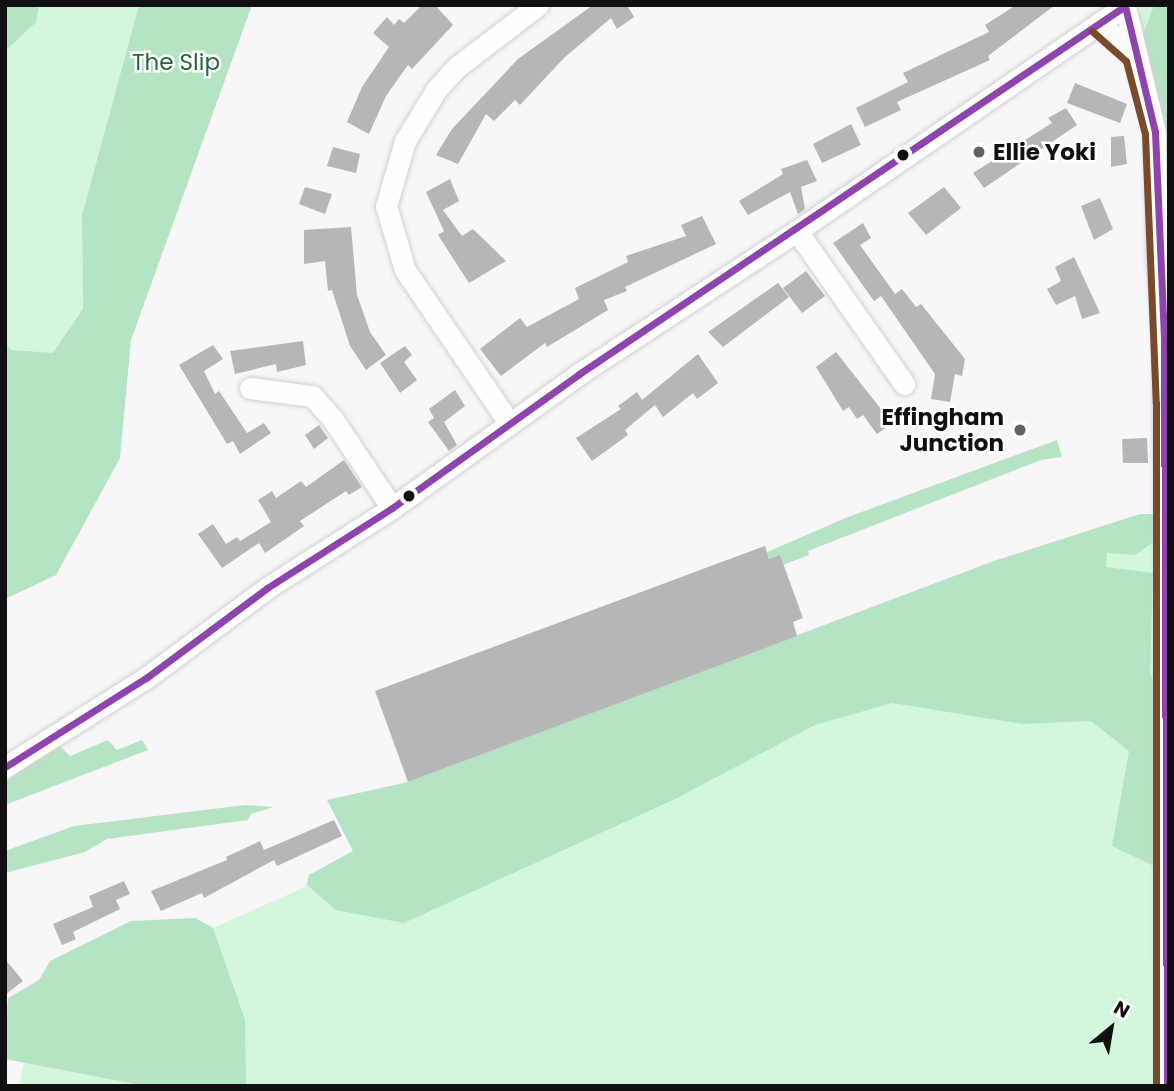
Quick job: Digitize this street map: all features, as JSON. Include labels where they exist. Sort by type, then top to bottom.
[{"type":"street","points":[[510,424],[405,270],[386,206],[405,141],[436,90],[457,67],[538,5]]},
{"type":"street","points":[[5,767],[146,678],[267,588],[392,508],[650,326],[797,231],[1125,5],[1155,132],[1157,257],[1164,341],[1167,1086]]},
{"type":"street","points":[[1100,23],[1135,55]]},
{"type":"street","points":[[797,231],[904,384]]},
{"type":"street","points":[[250,388],[312,396],[332,418],[392,508]]},
{"type":"green space","points":[[5,5],[139,5],[82,215],[83,309],[120,458],[56,575],[5,599]]},
{"type":"green space","points":[[5,5],[39,5],[36,22],[5,51]]},
{"type":"green space","name":"The Slip","points":[[139,5],[252,5],[131,340],[120,458],[56,575],[5,599],[5,342],[11,350],[53,353],[83,309],[82,215]]},
{"type":"green space","points":[[1154,5],[1142,37],[1138,19],[1142,6]]},
{"type":"green space","points":[[1154,5],[1169,5],[1169,268],[1157,90],[1142,37]]},
{"type":"green space","points":[[1057,440],[1062,457],[1041,460],[808,551],[809,555],[783,565],[769,559],[767,552],[848,517]]},
{"type":"green space","points":[[1140,514],[1157,514],[1169,1086],[19,1086],[24,1061],[5,1059],[5,1007],[195,918],[213,928],[305,887],[309,875],[353,851],[349,837],[411,806],[469,759],[994,561]]},
{"type":"green space","points":[[1140,514],[1157,514],[1162,536],[1135,555],[1107,553],[1106,567],[1153,573],[1150,673],[1158,696],[1156,867],[1112,846],[1129,751],[1091,721],[1022,724],[892,703],[815,725],[675,799],[404,923],[336,910],[307,885],[309,875],[353,851],[327,800],[408,782],[994,561]]},
{"type":"green space","points":[[108,740],[117,750],[142,740],[148,750],[5,805],[5,782],[58,744],[70,756]]},
{"type":"green space","points":[[245,805],[274,807],[251,814],[248,820],[107,839],[85,852],[5,873],[5,851],[74,826]]},
{"type":"green space","points":[[195,918],[213,928],[245,1020],[246,1086],[146,1086],[5,1059],[8,998],[39,980],[50,961],[131,921]]},
{"type":"building","points":[[422,5],[435,5],[453,25],[412,69],[408,65],[386,96],[369,134],[347,122],[362,87],[389,47],[373,33],[387,17],[394,25],[399,19],[404,23]]},
{"type":"building","points":[[593,5],[627,5],[634,17],[617,29],[611,18],[564,58],[520,105],[515,100],[494,121],[486,114],[458,164],[436,155],[452,129],[518,59]]},
{"type":"building","points":[[1016,5],[1055,5],[988,56],[990,60],[897,102],[901,110],[865,127],[856,108],[908,82],[903,73],[989,32],[985,25]]},
{"type":"building","points":[[1075,83],[1127,104],[1120,123],[1067,103]]},
{"type":"building","points":[[1066,108],[1077,125],[984,188],[973,173],[1052,123],[1048,118]]},
{"type":"building","points":[[851,124],[861,145],[822,163],[813,144]]},
{"type":"building","points":[[1124,136],[1127,164],[1111,167],[1111,137]]},
{"type":"building","points":[[333,147],[360,154],[356,173],[327,166]]},
{"type":"building","points":[[807,160],[817,181],[801,187],[805,209],[798,214],[790,192],[748,215],[739,201],[783,174],[781,169]]},
{"type":"building","points":[[450,179],[459,201],[443,210],[462,236],[473,229],[506,261],[469,283],[438,235],[444,231],[426,192]]},
{"type":"building","points":[[305,187],[332,194],[325,214],[299,204]]},
{"type":"building","points":[[944,187],[961,208],[926,235],[908,213]]},
{"type":"building","points":[[1100,198],[1113,229],[1094,240],[1081,206]]},
{"type":"building","points":[[702,216],[716,244],[625,287],[627,291],[604,300],[608,310],[547,347],[545,343],[501,376],[480,349],[520,318],[527,327],[579,299],[575,288],[628,262],[626,256],[686,236],[681,225]]},
{"type":"building","points":[[863,223],[871,238],[860,245],[895,294],[902,289],[916,307],[921,304],[965,359],[962,376],[955,374],[950,402],[931,399],[935,374],[881,296],[874,301],[833,243]]},
{"type":"building","points":[[351,227],[357,295],[370,332],[386,355],[366,370],[350,346],[332,290],[328,291],[325,261],[304,264],[304,230]]},
{"type":"building","points":[[1074,257],[1100,313],[1082,319],[1075,296],[1056,305],[1047,289],[1061,281],[1055,267]]},
{"type":"building","points":[[806,271],[825,296],[802,313],[783,288]]},
{"type":"building","points":[[778,283],[789,297],[723,347],[708,332]]},
{"type":"building","points":[[303,341],[306,365],[277,372],[276,364],[235,374],[230,351]]},
{"type":"building","points":[[213,345],[223,359],[204,371],[215,394],[219,391],[247,433],[264,423],[271,433],[240,454],[233,441],[227,444],[179,365]]},
{"type":"building","points":[[405,346],[412,355],[404,362],[417,380],[400,393],[380,363]]},
{"type":"building","points":[[836,352],[892,423],[877,434],[863,415],[857,419],[849,407],[843,411],[816,367]]},
{"type":"building","points":[[698,354],[718,383],[697,399],[693,393],[663,417],[655,405],[625,430],[628,435],[592,461],[576,438],[621,409],[618,406],[637,392],[642,400]]},
{"type":"building","points":[[455,390],[465,406],[444,422],[457,445],[449,451],[428,422],[434,418],[429,409]]},
{"type":"building","points":[[319,425],[328,438],[314,449],[305,435]]},
{"type":"building","points":[[1147,438],[1148,463],[1123,463],[1122,439]]},
{"type":"building","points":[[344,460],[362,487],[349,495],[346,491],[300,521],[304,526],[265,553],[259,543],[222,568],[198,534],[213,524],[226,544],[237,537],[240,541],[271,522],[258,500],[272,491],[276,498],[301,481],[306,487]]},
{"type":"building","points":[[765,546],[769,559],[780,555],[803,618],[793,622],[797,636],[408,782],[375,691]]},
{"type":"building","points":[[334,820],[342,836],[277,866],[274,860],[204,898],[202,893],[161,911],[151,891],[227,860],[226,857],[260,841],[264,850]]},
{"type":"building","points":[[124,881],[130,894],[116,900],[120,909],[73,932],[76,939],[62,945],[53,924],[93,907],[89,896]]},
{"type":"building","points":[[5,959],[23,981],[5,995]]},
{"type":"transit line","points":[[1125,6],[1155,132],[1164,341],[1167,1086]]},
{"type":"transit line","points":[[5,767],[146,678],[267,588],[392,508],[579,374],[1125,6]]},
{"type":"transit line","points":[[1092,31],[1126,61],[1145,134],[1156,403],[1156,1086]]},
{"type":"place","name":"Ellie Yoki","points":[[979,152]]},
{"type":"place","name":"Effingham Junction","points":[[1020,430]]}]
